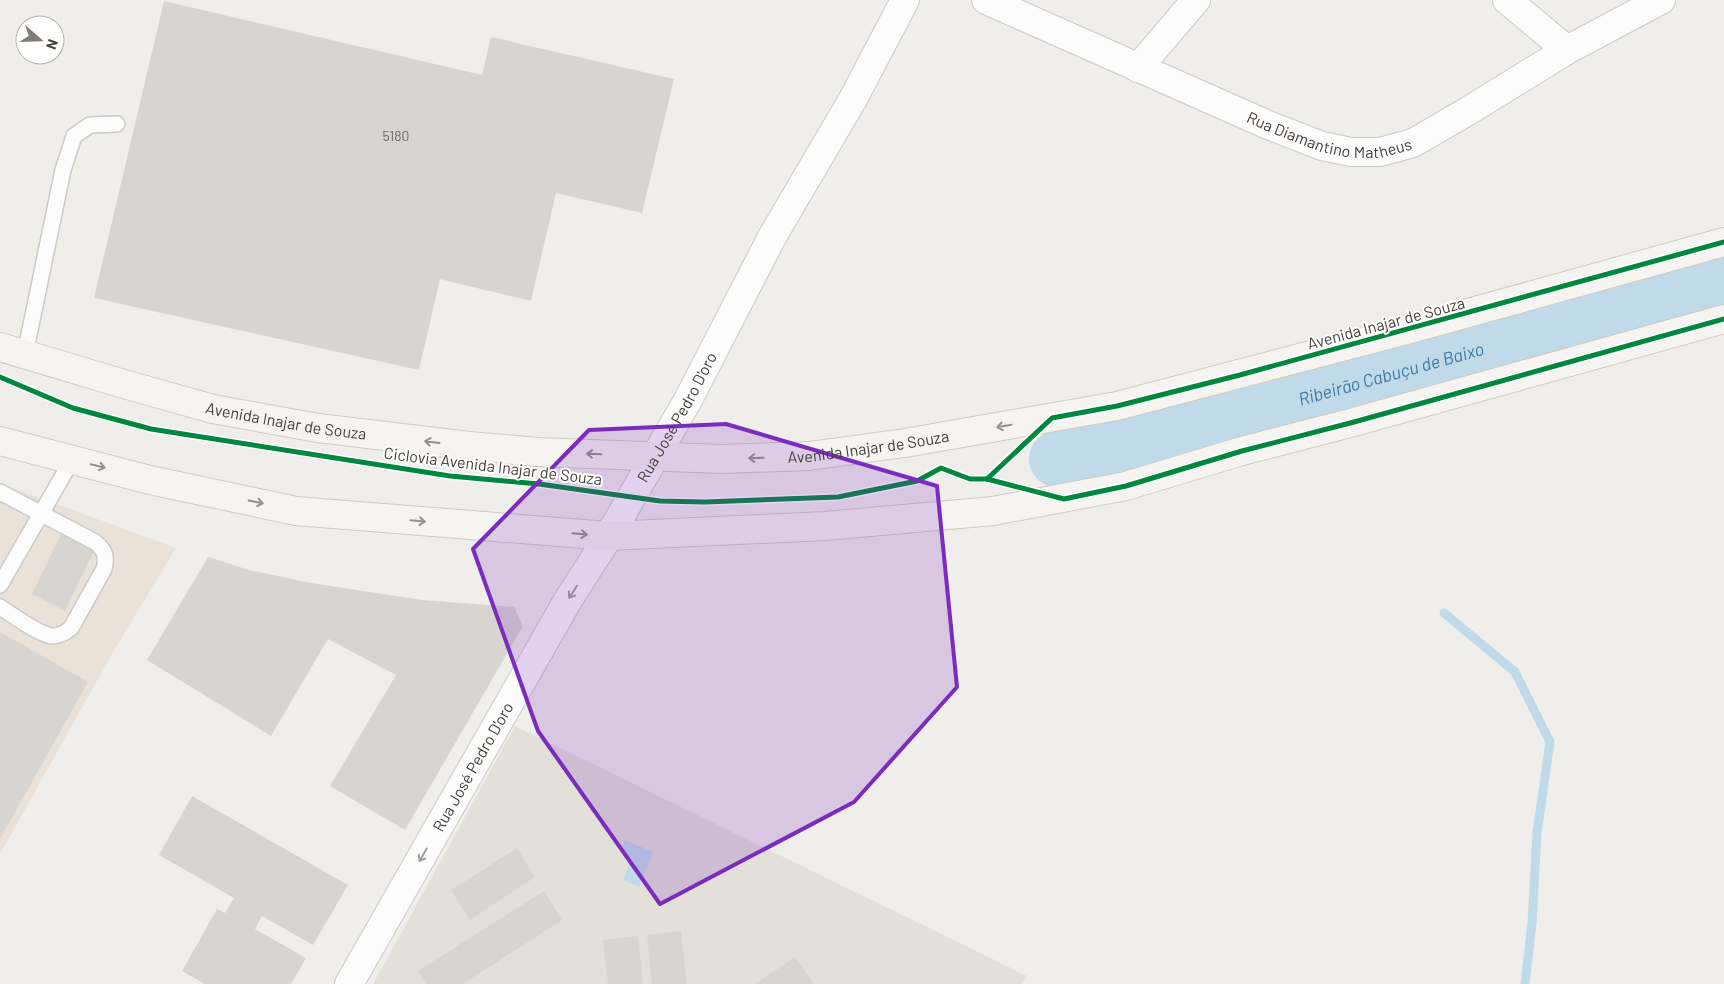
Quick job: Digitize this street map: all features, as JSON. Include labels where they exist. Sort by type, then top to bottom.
[{"type":"main road","name":"Avenida Inajar de Souza","points":[[12,351],[212,408],[318,428],[469,446],[538,452],[722,459],[808,456],[905,443],[1117,406],[1394,333],[1724,242]]},
{"type":"main road","points":[[0,441],[150,480],[296,511],[609,536],[835,525],[993,511],[1126,486],[1242,451],[1354,422],[1724,319]]},
{"type":"street","name":"Rua José Pedro D'oro","points":[[349,984],[568,600],[609,536],[688,400],[772,237],[853,99],[905,0]]},
{"type":"street","name":"Rua Diamantino Matheus","points":[[986,0],[1268,125],[1322,146],[1351,152],[1380,152],[1413,142],[1468,111],[1567,50],[1661,0]]},
{"type":"street","points":[[1138,68],[1196,0]]},
{"type":"street","points":[[1507,0],[1567,50]]},
{"type":"lane","points":[[12,351],[74,136],[90,124],[117,124]]},
{"type":"lane","points":[[0,584],[72,460]]},
{"type":"lane","points":[[0,492],[95,542],[103,548],[106,558],[104,569],[71,628],[63,634],[54,636],[44,635],[0,607]]},
{"type":"highlighted area","points":[[726,424],[937,486],[957,687],[854,802],[660,904],[538,731],[473,549],[589,430]]},
{"type":"shaded area","points":[[0,483],[176,548],[112,654],[0,854]]},
{"type":"shaded area","points":[[515,726],[1027,976],[1022,984],[373,984]]},
{"type":"water","points":[[625,840],[653,852],[639,887],[623,880],[632,858],[620,853]]},
{"type":"building","points":[[164,1],[482,75],[491,37],[674,79],[642,213],[556,193],[531,301],[440,279],[419,370],[94,298]]},
{"type":"building","points":[[61,534],[94,551],[65,611],[32,594]]},
{"type":"building","points":[[208,557],[249,570],[311,583],[422,600],[514,607],[523,626],[405,830],[330,786],[396,675],[328,639],[271,736],[147,660]]},
{"type":"building","points":[[0,632],[88,682],[0,839]]},
{"type":"building","points":[[192,796],[348,885],[313,945],[262,916],[255,929],[306,958],[291,984],[205,984],[182,971],[217,909],[225,913],[234,898],[159,855]]},
{"type":"building","points":[[517,848],[535,877],[470,920],[451,890]]},
{"type":"building","points":[[544,891],[562,920],[463,984],[426,984],[418,971]]},
{"type":"building","points":[[681,931],[687,984],[652,984],[647,935]]},
{"type":"building","points":[[638,936],[643,984],[608,984],[603,940]]},
{"type":"building","points":[[795,957],[814,984],[755,984]]},
{"type":"waterway","name":"Ribeirão Cabuçu de Baixo","points":[[1057,459],[1126,447],[1184,432],[1724,282]]},
{"type":"waterway","points":[[1444,613],[1515,672],[1550,742],[1537,833],[1532,923],[1525,984]]},
{"type":"cycle path","points":[[987,479],[1052,418],[1117,406],[1240,375],[1724,242]]},
{"type":"cycle path","name":"Ciclovia Avenida Inajar de Souza","points":[[0,377],[73,408],[151,429],[450,476],[539,484],[660,501],[705,502],[838,497],[917,481],[941,468],[970,479],[987,479],[1064,499],[1126,486],[1242,451],[1354,422],[1724,319]]}]
